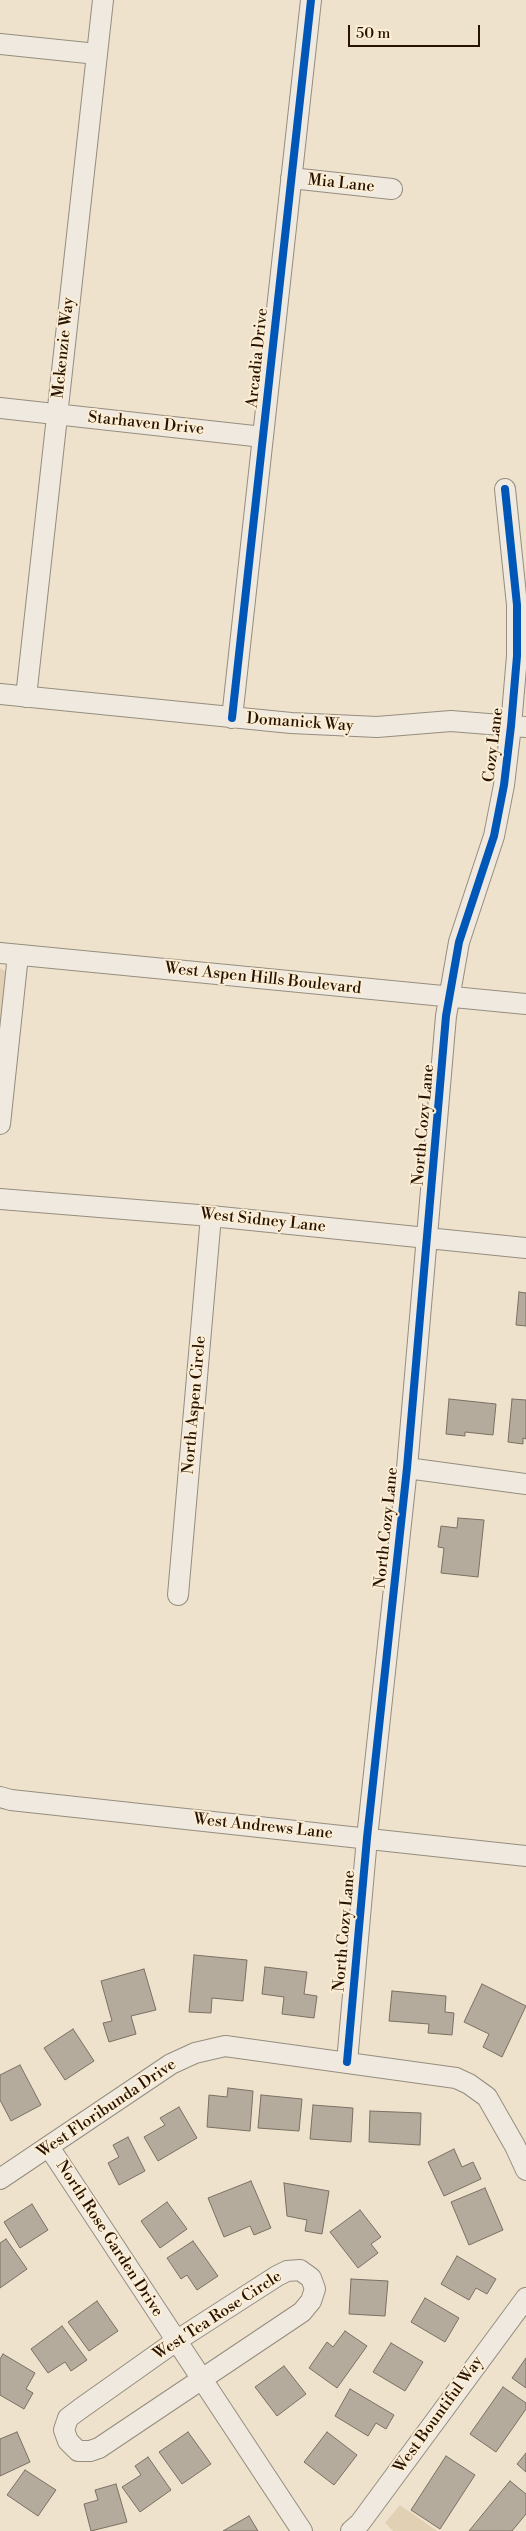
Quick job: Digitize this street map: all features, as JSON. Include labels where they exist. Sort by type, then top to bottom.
[{"type":"street","name":"Mckenzie Way","points":[[26,697],[102,0]]},
{"type":"street","name":"Arcadia Drive","points":[[232,718],[311,0]]},
{"type":"street","points":[[0,44],[97,54]]},
{"type":"street","name":"Mia Lane","points":[[291,178],[392,189]]},
{"type":"street","name":"Starhaven Drive","points":[[0,408],[263,437]]},
{"type":"street","name":"Cozy Lane","points":[[449,997],[459,942],[494,836],[504,785],[519,726],[517,605],[505,489]]},
{"type":"street","name":"Domanick Way","points":[[0,694],[232,718],[359,727],[444,721],[519,726]]},
{"type":"street","points":[[0,1124],[9,954]]},
{"type":"street","name":"West Aspen Hills Boulevard","points":[[9,954],[526,1004]]},
{"type":"street","name":"North Cozy Lane","points":[[347,2062],[367,1838],[407,1468],[449,997]]},
{"type":"street","name":"West Sidney Lane","points":[[0,1199],[211,1216],[526,1248]]},
{"type":"street","name":"North Aspen Circle","points":[[178,1595],[211,1216]]},
{"type":"street","points":[[407,1468],[526,1484]]},
{"type":"street","name":"West Andrews Lane","points":[[0,1797],[526,1856]]},
{"type":"street","name":"West Floribunda Drive","points":[[0,2179],[171,2064],[195,2053],[226,2046],[442,2075],[469,2084],[487,2097],[515,2146],[526,2170]]},
{"type":"street","name":"North Rose Garden Drive","points":[[49,2147],[302,2531]]},
{"type":"street","name":"West Tea Rose Circle","points":[[300,2270],[311,2278],[315,2289],[311,2301],[302,2312],[99,2448],[90,2451],[78,2451],[68,2441],[64,2430],[68,2418],[176,2340],[287,2271],[300,2270]]},
{"type":"street","name":"West Bountiful Way","points":[[351,2531],[360,2523],[526,2298]]},
{"type":"shaded area","points":[[0,968],[16,977],[0,1124]]},
{"type":"shaded area","points":[[400,2505],[437,2531],[393,2531],[385,2523]]},
{"type":"building","points":[[519,1292],[526,1293],[526,1326],[516,1325]]},
{"type":"building","points":[[449,1399],[496,1404],[493,1435],[465,1432],[465,1436],[446,1434]]},
{"type":"building","points":[[512,1399],[526,1400],[526,1439],[523,1438],[523,1444],[508,1442]]},
{"type":"building","points":[[458,1518],[484,1520],[478,1577],[441,1573],[444,1548],[438,1547],[441,1526],[457,1528]]},
{"type":"building","points":[[194,1955],[247,1960],[243,2001],[212,1998],[211,2013],[189,2012]]},
{"type":"building","points":[[265,1967],[307,1972],[304,1994],[317,1996],[314,2018],[282,2014],[284,1997],[262,1994]]},
{"type":"building","points":[[144,1969],[156,2010],[131,2016],[136,2034],[109,2042],[103,2023],[112,2021],[101,1981]]},
{"type":"building","points":[[482,1984],[526,2006],[502,2057],[483,2047],[489,2034],[464,2022]]},
{"type":"building","points":[[392,1991],[446,1996],[445,2012],[454,2013],[452,2035],[428,2033],[429,2024],[389,2021]]},
{"type":"building","points":[[73,2029],[94,2061],[65,2080],[44,2048]]},
{"type":"building","points":[[20,2065],[41,2105],[11,2121],[0,2100],[0,2075]]},
{"type":"building","points":[[228,2088],[253,2091],[250,2131],[207,2127],[209,2095],[227,2097]]},
{"type":"building","points":[[261,2095],[302,2099],[299,2131],[258,2128]]},
{"type":"building","points":[[313,2105],[353,2108],[351,2142],[310,2139]]},
{"type":"building","points":[[179,2107],[197,2138],[158,2161],[144,2137],[165,2125],[160,2118]]},
{"type":"building","points":[[370,2111],[421,2113],[420,2145],[369,2142]]},
{"type":"building","points":[[128,2137],[145,2171],[119,2185],[108,2163],[119,2157],[113,2145]]},
{"type":"building","points":[[454,2149],[462,2167],[473,2162],[481,2179],[444,2196],[428,2162]]},
{"type":"building","points":[[251,2181],[271,2228],[254,2235],[250,2226],[224,2237],[208,2198]]},
{"type":"building","points":[[284,2183],[329,2191],[322,2234],[305,2231],[307,2220],[287,2216]]},
{"type":"building","points":[[485,2188],[503,2230],[469,2245],[451,2202]]},
{"type":"building","points":[[167,2202],[187,2229],[160,2248],[141,2221]]},
{"type":"building","points":[[32,2204],[48,2230],[20,2248],[4,2222]]},
{"type":"building","points":[[360,2210],[381,2237],[371,2244],[378,2253],[358,2268],[330,2232]]},
{"type":"building","points":[[6,2239],[27,2269],[0,2288],[0,2243]]},
{"type":"building","points":[[193,2241],[218,2276],[197,2290],[187,2275],[181,2279],[167,2258]]},
{"type":"building","points":[[457,2256],[496,2279],[487,2294],[476,2288],[469,2300],[441,2284]]},
{"type":"building","points":[[351,2279],[388,2281],[385,2316],[349,2314]]},
{"type":"building","points":[[425,2298],[459,2318],[445,2342],[411,2322]]},
{"type":"building","points":[[97,2301],[118,2331],[89,2351],[68,2322]]},
{"type":"building","points":[[62,2326],[87,2360],[71,2371],[65,2362],[48,2373],[31,2349]]},
{"type":"building","points":[[345,2331],[367,2346],[337,2388],[309,2368],[327,2342],[333,2347]]},
{"type":"building","points":[[391,2343],[423,2362],[405,2391],[373,2372]]},
{"type":"building","points":[[3,2354],[35,2373],[26,2389],[33,2393],[24,2409],[0,2395],[0,2359]]},
{"type":"building","points":[[526,2358],[526,2388],[512,2378]]},
{"type":"building","points":[[284,2366],[306,2394],[277,2416],[255,2387]]},
{"type":"building","points":[[503,2387],[526,2403],[526,2409],[496,2452],[470,2434]]},
{"type":"building","points":[[350,2389],[394,2415],[386,2429],[376,2423],[368,2436],[335,2416]]},
{"type":"building","points":[[17,2432],[30,2462],[0,2476],[0,2439]]},
{"type":"building","points":[[188,2432],[211,2464],[182,2484],[159,2452]]},
{"type":"building","points":[[327,2432],[357,2455],[334,2485],[304,2462]]},
{"type":"building","points":[[526,2453],[526,2472],[517,2464]]},
{"type":"building","points":[[446,2456],[475,2475],[440,2529],[411,2510]]},
{"type":"building","points":[[148,2457],[171,2490],[140,2512],[122,2487],[141,2475],[135,2466]]},
{"type":"building","points":[[25,2470],[56,2490],[38,2516],[7,2495]]},
{"type":"building","points":[[510,2481],[526,2494],[526,2514],[512,2531],[469,2531]]},
{"type":"building","points":[[116,2484],[127,2522],[91,2531],[84,2504],[98,2500],[95,2490]]},
{"type":"building","points":[[249,2516],[258,2531],[223,2531]]},
{"type":"cycle path","points":[[232,718],[311,0]]},
{"type":"cycle path","points":[[347,2062],[367,1838],[407,1468],[446,1016],[459,942],[494,836],[504,785],[511,726],[517,656],[517,605],[505,489]]}]
